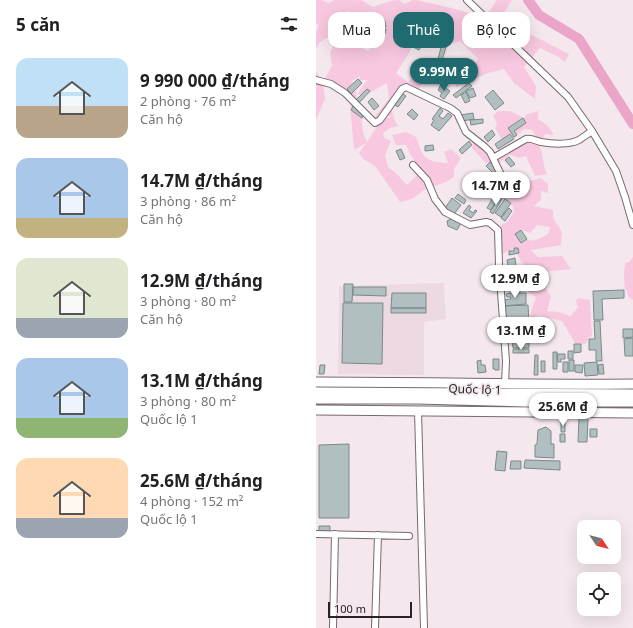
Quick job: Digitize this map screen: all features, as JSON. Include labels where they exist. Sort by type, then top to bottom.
[{"type":"highway","name":"Quốc lộ 1","points":[[316,382],[633,384]]},
{"type":"highway","points":[[475,383],[475,411]]},
{"type":"highway","name":"Quốc lộ 1","points":[[316,392],[475,397],[524,402],[633,402]]},
{"type":"highway","name":"Quốc lộ 1","points":[[316,399],[633,394]]},
{"type":"highway","points":[[356,399],[356,410]]},
{"type":"highway","name":"Quốc lộ 1","points":[[316,410],[633,412]]},
{"type":"street","points":[[467,0],[568,97],[592,131],[616,171],[633,224]]},
{"type":"street","points":[[316,80],[331,84],[345,93],[375,123],[380,120],[402,89],[406,87],[450,108],[457,113],[466,132],[488,149],[505,183]]},
{"type":"street","points":[[492,158],[526,139],[548,143],[567,143],[579,139],[592,131]]},
{"type":"street","points":[[413,165],[427,180],[435,199],[445,212],[470,225],[486,222],[490,223],[498,230],[506,361],[505,384]]},
{"type":"street","points":[[418,411],[424,628]]},
{"type":"street","points":[[316,534],[409,536]]},
{"type":"street","points":[[333,628],[335,534]]},
{"type":"street","points":[[375,628],[378,535]]},
{"type":"shaded area","points":[[316,0],[322,0],[328,3],[335,0],[361,0],[373,7],[392,1],[399,0],[404,4],[417,0],[465,12],[462,12],[462,43],[460,41],[454,43],[454,12],[393,12],[393,48],[411,48],[396,73],[408,82],[415,74],[424,79],[418,91],[403,86],[394,101],[392,110],[398,126],[390,128],[383,133],[384,138],[391,141],[385,155],[388,167],[407,185],[421,171],[406,145],[396,145],[392,135],[406,132],[416,137],[423,154],[430,160],[448,163],[444,152],[451,149],[461,158],[454,169],[454,177],[446,182],[424,190],[412,199],[400,202],[375,166],[363,159],[359,153],[366,143],[354,150],[349,94],[323,83],[332,65],[330,53],[332,48],[362,48],[368,51],[371,48],[385,48],[385,12],[328,12],[328,38],[320,42],[316,49],[316,32],[319,25],[316,24]],"holes":[[[361,75],[357,83],[362,80],[368,80],[358,94],[364,96],[387,83],[389,99],[374,117],[384,114],[392,117],[382,119],[367,142],[363,129],[360,106],[355,90],[351,88],[352,81]]]},
{"type":"shaded area","points":[[496,0],[512,0],[504,12],[489,12]]},
{"type":"shaded area","points":[[530,34],[569,54],[565,62],[557,56],[540,48],[524,67],[536,86],[535,99],[514,83],[504,69],[488,73],[456,87],[457,74],[469,72],[478,59],[467,48],[530,48]]},
{"type":"shaded area","points":[[316,71],[323,83],[325,99],[316,119]]},
{"type":"shaded area","points":[[498,111],[510,111],[524,118],[527,114],[538,111],[538,119],[548,126],[554,135],[545,134],[542,141],[537,138],[532,130],[524,129],[520,133],[508,135],[502,140],[495,128],[497,123],[493,116]]},
{"type":"shaded area","points":[[474,139],[481,139],[498,155],[510,144],[535,140],[542,152],[547,174],[535,176],[526,156],[519,158],[510,155],[500,162],[486,163],[472,148]]},
{"type":"shaded area","points":[[540,178],[548,184],[548,193],[541,191],[541,200],[534,206],[553,210],[553,218],[562,232],[561,245],[531,250],[538,257],[562,256],[571,269],[543,272],[542,283],[551,296],[547,311],[559,312],[571,316],[578,307],[576,301],[578,298],[590,300],[592,336],[588,338],[586,344],[575,343],[562,321],[538,315],[533,320],[539,320],[537,325],[533,325],[530,315],[536,297],[528,292],[529,284],[527,268],[520,260],[515,248],[502,254],[501,225],[507,222],[514,212],[513,206],[506,200],[495,198],[495,193],[501,182],[530,181]],"holes":[[[537,225],[550,227],[548,234],[536,240],[529,240],[517,235],[520,229],[530,233]]]},
{"type":"shaded area","points":[[633,257],[632,300],[628,296],[627,290],[625,290],[624,275],[625,263],[629,262]]},
{"type":"shaded area","points":[[444,283],[446,319],[424,322],[424,375],[338,374],[339,286]]},
{"type":"building","points":[[441,48],[446,48],[442,60],[438,59]]},
{"type":"building","points":[[415,63],[427,69],[423,76],[411,69]]},
{"type":"building","points":[[438,74],[452,74],[452,79],[438,79]]},
{"type":"building","points":[[358,79],[362,83],[351,94],[347,89]]},
{"type":"building","points":[[469,83],[472,86],[456,98],[453,95]]},
{"type":"building","points":[[441,85],[450,91],[444,99],[440,96],[442,93],[438,90]]},
{"type":"building","points":[[473,88],[476,96],[470,98],[466,91]]},
{"type":"building","points":[[367,89],[370,91],[359,103],[356,100]]},
{"type":"building","points":[[493,90],[504,103],[495,110],[485,97]]},
{"type":"building","points":[[400,92],[406,96],[398,107],[392,103]]},
{"type":"building","points":[[466,92],[470,101],[465,103],[461,95]]},
{"type":"building","points":[[372,98],[379,106],[374,110],[368,102]]},
{"type":"building","points":[[354,105],[365,113],[362,118],[351,110]]},
{"type":"building","points":[[440,108],[443,111],[439,116],[443,119],[448,113],[452,116],[439,131],[431,125],[434,120],[432,119]]},
{"type":"building","points":[[412,109],[418,115],[414,120],[407,114]]},
{"type":"building","points":[[473,113],[474,119],[462,121],[461,115]]},
{"type":"building","points":[[523,118],[526,123],[514,131],[517,135],[514,137],[508,128]]},
{"type":"building","points":[[483,119],[483,123],[471,125],[470,120]]},
{"type":"building","points":[[492,130],[495,135],[488,142],[484,137]]},
{"type":"building","points":[[510,134],[514,139],[498,149],[495,144]]},
{"type":"building","points":[[469,141],[472,145],[462,154],[459,150]]},
{"type":"building","points":[[433,145],[434,150],[425,151],[425,146]]},
{"type":"building","points":[[401,149],[405,158],[400,160],[396,151]]},
{"type":"building","points":[[509,157],[515,164],[511,167],[505,160]]},
{"type":"building","points":[[490,162],[499,170],[494,174],[486,166]]},
{"type":"building","points":[[472,179],[477,186],[470,190],[466,183]]},
{"type":"building","points":[[458,194],[466,200],[464,204],[455,198]]},
{"type":"building","points":[[495,194],[499,196],[491,210],[487,208]]},
{"type":"building","points":[[499,197],[502,199],[493,214],[490,212]]},
{"type":"building","points":[[452,198],[461,205],[454,214],[445,208]]},
{"type":"building","points":[[505,199],[511,203],[501,217],[495,213]]},
{"type":"building","points":[[469,205],[471,207],[469,210],[473,213],[475,210],[477,211],[471,218],[463,213]]},
{"type":"building","points":[[509,208],[512,211],[505,221],[501,218]]},
{"type":"building","points":[[455,217],[461,223],[457,230],[448,226],[447,221]]},
{"type":"building","points":[[521,230],[527,239],[521,243],[515,234]]},
{"type":"building","points":[[514,248],[518,248],[519,253],[509,255],[509,251],[514,251]]},
{"type":"building","points":[[515,258],[516,266],[508,267],[507,260]]},
{"type":"building","points":[[516,266],[523,266],[523,272],[517,273]]},
{"type":"building","points":[[523,274],[523,280],[520,280],[520,285],[513,285],[513,280],[510,280],[510,276]]},
{"type":"building","points":[[344,284],[353,284],[352,302],[344,302]]},
{"type":"building","points":[[520,285],[520,292],[509,291],[508,287]]},
{"type":"building","points":[[353,287],[386,287],[386,296],[353,295]]},
{"type":"building","points":[[624,290],[624,298],[602,299],[603,320],[594,320],[593,291]]},
{"type":"building","points":[[392,293],[426,293],[426,308],[391,308]]},
{"type":"building","points":[[526,293],[526,304],[503,306],[503,300],[511,299],[510,297],[507,297],[506,294]]},
{"type":"building","points":[[343,303],[383,303],[382,364],[342,363]]},
{"type":"building","points":[[528,305],[529,323],[505,324],[504,306]]},
{"type":"building","points":[[391,308],[426,308],[426,313],[391,313]]},
{"type":"building","points":[[594,321],[600,321],[602,361],[596,361],[596,350],[589,350],[589,339],[595,339]]},
{"type":"building","points":[[517,323],[527,323],[527,325],[530,325],[527,330],[517,330]]},
{"type":"building","points":[[623,329],[633,329],[633,337],[623,338]]},
{"type":"building","points":[[529,333],[529,338],[521,338],[521,340],[529,340],[529,348],[513,348],[512,341],[507,341],[507,334]]},
{"type":"building","points":[[633,338],[633,356],[625,356],[624,339]]},
{"type":"building","points":[[574,344],[581,344],[581,352],[574,353]]},
{"type":"building","points":[[513,349],[529,349],[529,353],[513,353]]},
{"type":"building","points":[[568,351],[573,351],[573,359],[568,359]]},
{"type":"building","points":[[553,352],[557,352],[557,369],[553,369]]},
{"type":"building","points":[[557,354],[565,354],[565,359],[561,359],[561,362],[558,362]]},
{"type":"building","points":[[535,355],[538,355],[538,375],[534,375]]},
{"type":"building","points":[[493,359],[499,359],[499,370],[493,369]]},
{"type":"building","points":[[481,360],[481,365],[485,365],[486,372],[478,373],[477,361]]},
{"type":"building","points":[[569,360],[574,360],[574,371],[569,371]]},
{"type":"building","points":[[541,361],[545,361],[545,372],[541,372]]},
{"type":"building","points":[[563,362],[568,362],[568,372],[563,372]]},
{"type":"building","points":[[597,362],[598,375],[585,376],[584,363]]},
{"type":"building","points":[[603,364],[604,374],[599,374],[598,365]]},
{"type":"building","points":[[320,365],[325,365],[324,374],[319,374]]},
{"type":"building","points":[[575,365],[583,365],[582,373],[575,372]]},
{"type":"building","points":[[579,418],[588,418],[587,442],[578,442]]},
{"type":"building","points":[[561,422],[565,422],[565,432],[561,432]]},
{"type":"building","points":[[546,427],[551,431],[551,444],[554,444],[554,458],[535,457],[535,445],[537,444],[538,430]]},
{"type":"building","points":[[590,429],[597,429],[597,437],[590,437]]},
{"type":"building","points":[[560,434],[565,434],[565,442],[560,442]]},
{"type":"building","points":[[349,444],[349,518],[319,518],[319,445]]},
{"type":"building","points":[[497,451],[507,452],[505,471],[495,470]]},
{"type":"building","points":[[525,460],[560,461],[560,470],[524,468]]},
{"type":"building","points":[[511,461],[521,461],[521,469],[510,469]]},
{"type":"building","points":[[319,526],[330,526],[330,532],[319,532]]},
{"type":"waterway","points":[[528,0],[539,15],[579,39],[633,124]]}]
